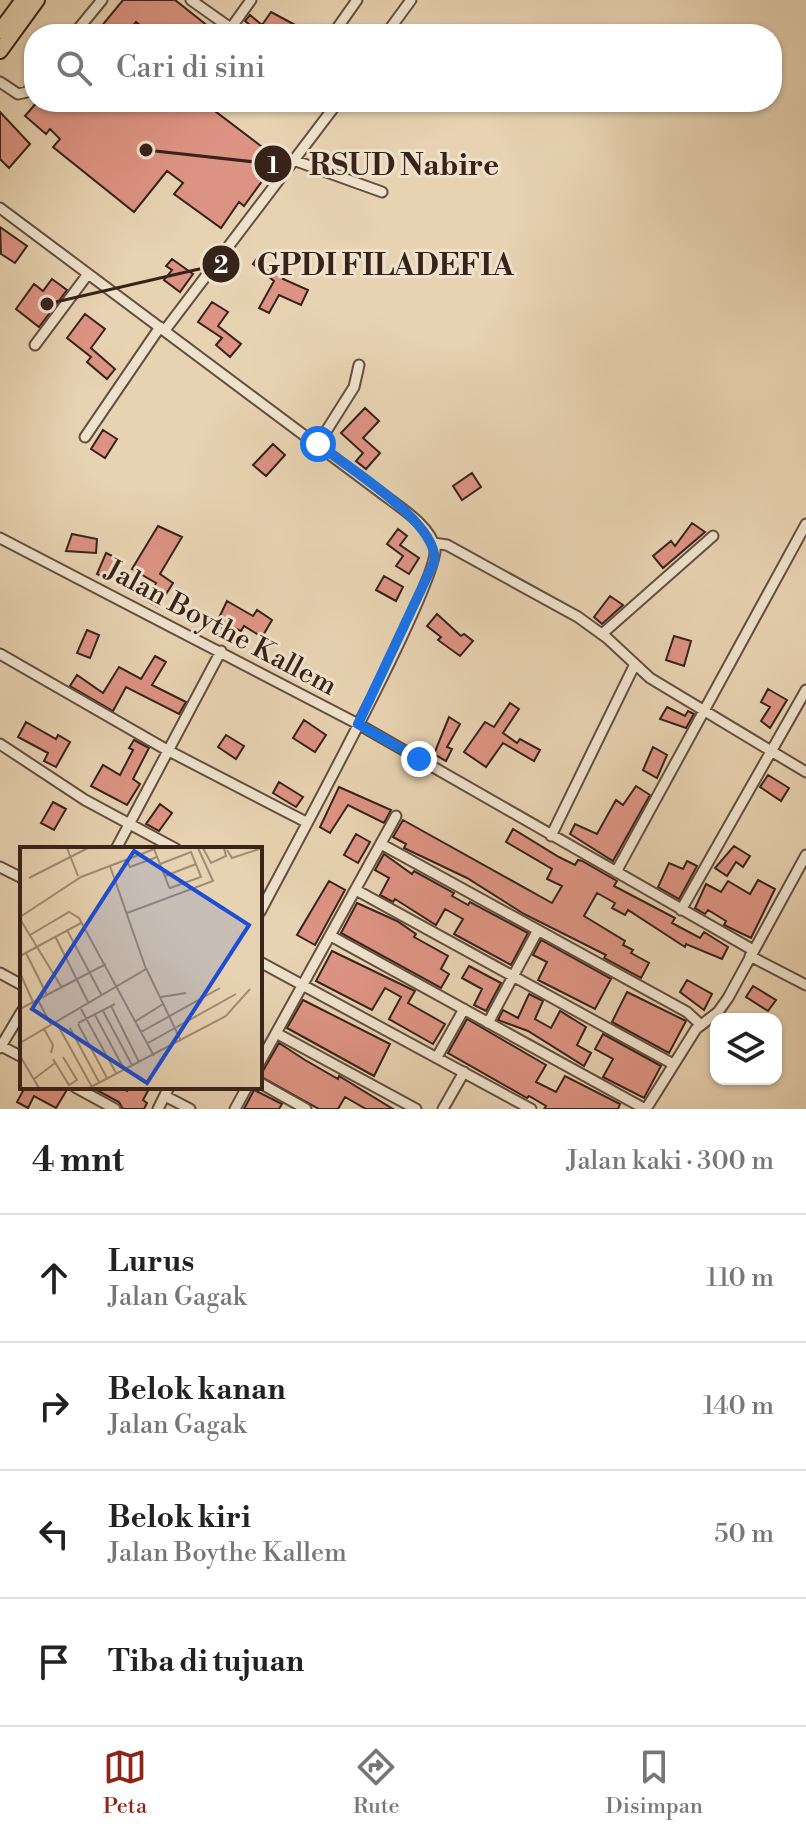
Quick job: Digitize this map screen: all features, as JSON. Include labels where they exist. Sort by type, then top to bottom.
[{"type":"highway","points":[[0,31],[23,0]]},
{"type":"highway","points":[[0,51],[37,0]]},
{"type":"street","points":[[82,24],[102,0]]},
{"type":"street","points":[[191,0],[225,24]]},
{"type":"street","points":[[239,24],[251,0]]},
{"type":"street","points":[[340,24],[357,0]]},
{"type":"street","points":[[393,24],[411,0]]},
{"type":"street","points":[[0,82],[22,95],[24,93]]},
{"type":"street","points":[[85,437],[162,329],[296,161],[331,112]]},
{"type":"street","points":[[296,161],[382,192]]},
{"type":"street","points":[[0,208],[318,444],[410,516],[433,543],[459,552],[602,634],[634,666],[806,772]]},
{"type":"street","points":[[35,345],[88,274]]},
{"type":"street","points":[[318,444],[354,387],[359,365]]},
{"type":"street","points":[[616,872],[706,713],[806,524]]},
{"type":"street","points":[[602,634],[713,536]]},
{"type":"street","name":"Jalan Boythe Kallem","points":[[0,538],[358,724],[806,985]]},
{"type":"street","points":[[264,897],[358,724],[434,562],[433,543]]},
{"type":"street","points":[[117,847],[221,651]]},
{"type":"street","points":[[0,654],[167,750],[306,822]]},
{"type":"street","points":[[551,836],[634,666]]},
{"type":"street","points":[[681,910],[773,753],[806,690]]},
{"type":"street","points":[[0,744],[85,800],[172,847]]},
{"type":"street","points":[[262,1058],[396,816]]},
{"type":"street","points":[[381,844],[687,1012],[701,1025]]},
{"type":"street","points":[[331,936],[646,1109],[701,1025],[718,1012],[806,855]]},
{"type":"street","points":[[0,867],[20,877]]},
{"type":"street","points":[[356,890],[673,1064]]},
{"type":"street","points":[[488,1023],[538,930]]},
{"type":"street","points":[[262,963],[531,1109]]},
{"type":"street","points":[[0,973],[20,984]]},
{"type":"street","points":[[437,1057],[464,1009]]},
{"type":"street","points":[[20,1014],[1,1047],[20,1056]]},
{"type":"street","points":[[276,1033],[416,1109]]},
{"type":"street","points":[[443,1109],[464,1072]]},
{"type":"street","points":[[262,1084],[306,1109]]},
{"type":"street","points":[[79,1089],[115,1109]]},
{"type":"street","points":[[235,1109],[246,1089]]},
{"type":"street","points":[[158,1109],[167,1092],[190,1109]]},
{"type":"building","points":[[123,0],[175,0],[205,24],[136,22],[103,24]]},
{"type":"building","points":[[271,12],[293,24],[263,24]]},
{"type":"building","points":[[250,15],[261,24],[245,21]]},
{"type":"building","points":[[0,112],[30,144],[9,168],[0,159]]},
{"type":"building","points":[[28,112],[216,112],[278,159],[244,206],[239,202],[221,228],[174,194],[183,183],[167,171],[134,212],[53,147],[60,139],[50,129],[46,134],[25,116]]},
{"type":"building","points":[[0,227],[27,246],[15,263],[1,254]]},
{"type":"building","points":[[258,257],[283,279],[308,290],[301,305],[279,295],[269,313],[259,308],[274,281],[253,264]]},
{"type":"building","points":[[172,259],[193,274],[180,292],[164,280],[172,270],[166,266]]},
{"type":"building","points":[[52,279],[67,290],[39,327],[16,309],[34,284],[43,291]]},
{"type":"building","points":[[212,302],[228,312],[218,326],[241,344],[230,357],[216,345],[222,338],[198,322]]},
{"type":"building","points":[[85,314],[105,329],[91,348],[115,369],[107,379],[87,362],[91,357],[67,338]]},
{"type":"building","points":[[365,408],[379,421],[363,438],[380,453],[366,469],[356,461],[363,453],[341,433]]},
{"type":"building","points":[[103,430],[117,439],[105,458],[91,449]]},
{"type":"building","points":[[273,444],[285,455],[266,476],[253,465]]},
{"type":"building","points":[[472,473],[481,487],[462,500],[453,486]]},
{"type":"building","points":[[692,523],[705,532],[663,568],[653,556],[671,541],[675,546]]},
{"type":"building","points":[[158,526],[182,537],[160,574],[173,583],[158,607],[146,600],[156,583],[132,569]]},
{"type":"building","points":[[398,529],[407,536],[400,545],[419,558],[409,574],[396,566],[403,556],[387,544]]},
{"type":"building","points":[[72,534],[97,539],[96,553],[66,551]]},
{"type":"building","points":[[106,553],[119,559],[110,580],[97,574]]},
{"type":"building","points":[[384,576],[403,587],[396,601],[376,590]]},
{"type":"building","points":[[610,596],[623,605],[602,624],[594,617]]},
{"type":"building","points":[[227,601],[253,616],[257,610],[272,620],[262,637],[244,626],[241,631],[230,626],[227,631],[216,624]]},
{"type":"building","points":[[437,614],[461,636],[464,634],[473,641],[460,656],[438,640],[441,637],[427,626]]},
{"type":"building","points":[[87,630],[99,635],[90,658],[77,653]]},
{"type":"building","points":[[674,636],[691,641],[684,666],[666,660]]},
{"type":"building","points":[[155,656],[166,662],[152,685],[186,702],[179,714],[126,687],[113,711],[70,686],[77,675],[103,693],[119,667],[141,679]]},
{"type":"building","points":[[768,689],[787,700],[770,728],[761,721],[770,707],[761,702]]},
{"type":"building","points":[[510,703],[519,709],[503,733],[517,743],[520,739],[540,750],[534,761],[503,743],[486,767],[464,752],[485,722],[494,727]]},
{"type":"building","points":[[667,707],[685,716],[688,711],[694,714],[686,728],[660,719]]},
{"type":"building","points":[[449,717],[460,724],[447,747],[452,749],[446,761],[434,754]]},
{"type":"building","points":[[304,720],[326,735],[315,752],[293,738]]},
{"type":"building","points":[[26,722],[56,739],[58,735],[70,742],[56,767],[44,761],[48,753],[18,737]]},
{"type":"building","points":[[226,735],[244,746],[236,759],[218,747]]},
{"type":"building","points":[[134,740],[149,748],[133,779],[140,784],[127,805],[91,786],[103,765],[120,775],[133,750],[129,748]]},
{"type":"building","points":[[653,747],[667,755],[657,778],[643,770]]},
{"type":"building","points":[[768,775],[789,788],[781,801],[760,787]]},
{"type":"building","points":[[279,782],[303,797],[296,807],[273,793]]},
{"type":"building","points":[[636,786],[650,795],[613,861],[570,834],[575,824],[597,834],[616,800],[623,805]]},
{"type":"building","points":[[339,787],[391,810],[384,823],[348,805],[330,833],[320,827]]},
{"type":"building","points":[[53,802],[66,809],[54,830],[41,823]]},
{"type":"building","points":[[160,804],[172,813],[159,831],[146,824]]},
{"type":"building","points":[[403,820],[552,903],[562,886],[547,879],[552,869],[506,842],[513,829],[575,865],[578,860],[582,861],[617,881],[614,886],[675,918],[672,923],[700,938],[704,932],[728,947],[722,959],[686,944],[685,947],[628,910],[625,915],[612,908],[615,903],[597,893],[584,916],[625,941],[623,945],[633,950],[631,953],[649,963],[641,978],[604,958],[606,955],[524,914],[467,878],[404,848],[406,844],[393,837]]},
{"type":"building","points":[[356,834],[370,842],[358,863],[344,855]]},
{"type":"building","points":[[734,846],[750,856],[743,867],[736,862],[727,876],[715,868]]},
{"type":"building","points":[[384,854],[412,874],[414,871],[454,893],[452,896],[468,905],[470,902],[528,933],[511,965],[454,934],[463,919],[445,909],[436,925],[395,899],[393,902],[380,895],[389,878],[375,870]]},
{"type":"building","points":[[687,861],[697,866],[679,899],[658,887],[669,863],[683,869]]},
{"type":"building","points":[[758,880],[775,889],[751,938],[724,925],[726,921],[708,910],[705,914],[695,908],[706,884],[721,892],[728,881],[750,894]]},
{"type":"building","points":[[329,881],[345,890],[315,945],[297,935]]},
{"type":"building","points":[[357,903],[397,921],[416,934],[414,937],[448,956],[441,969],[449,974],[441,988],[341,933]]},
{"type":"building","points":[[541,940],[611,979],[595,1009],[538,980],[547,962],[533,955]]},
{"type":"building","points":[[332,951],[415,991],[408,1003],[445,1024],[433,1044],[389,1019],[401,997],[385,988],[372,1010],[316,981]]},
{"type":"building","points":[[469,966],[501,983],[486,1011],[474,1005],[482,989],[462,978]]},
{"type":"building","points":[[687,980],[712,994],[704,1010],[680,992]]},
{"type":"building","points":[[753,986],[776,1000],[768,1011],[746,997]]},
{"type":"building","points":[[627,992],[686,1021],[669,1053],[612,1022]]},
{"type":"building","points":[[529,994],[543,1001],[535,1019],[551,1028],[560,1011],[586,1027],[577,1045],[591,1053],[584,1066],[528,1031],[498,1020],[503,1010],[518,1018]]},
{"type":"building","points":[[303,1000],[390,1044],[374,1076],[287,1028]]},
{"type":"building","points":[[467,1019],[546,1065],[536,1082],[556,1092],[565,1076],[620,1104],[618,1109],[544,1109],[546,1106],[529,1096],[527,1098],[448,1053]]},
{"type":"building","points":[[603,1034],[661,1066],[644,1098],[603,1077],[613,1059],[595,1049]]},
{"type":"building","points":[[279,1043],[393,1109],[366,1109],[345,1097],[338,1109],[319,1109],[262,1077]]},
{"type":"building","points":[[24,1089],[67,1089],[56,1108],[34,1096],[28,1108],[17,1102]]},
{"type":"building","points":[[95,1089],[149,1089],[143,1100],[147,1103],[144,1109],[123,1109],[119,1102]]},
{"type":"building","points":[[254,1090],[282,1104],[279,1109],[244,1109]]},
{"type":"place","name":"RSUD Nabire","points":[[146,150]]},
{"type":"place","name":"GPDI FILADEFIA","points":[[47,304]]},
{"type":"route","points":[[318,444],[410,516],[426,531],[435,549],[434,562],[412,615],[358,724],[419,759]]}]
